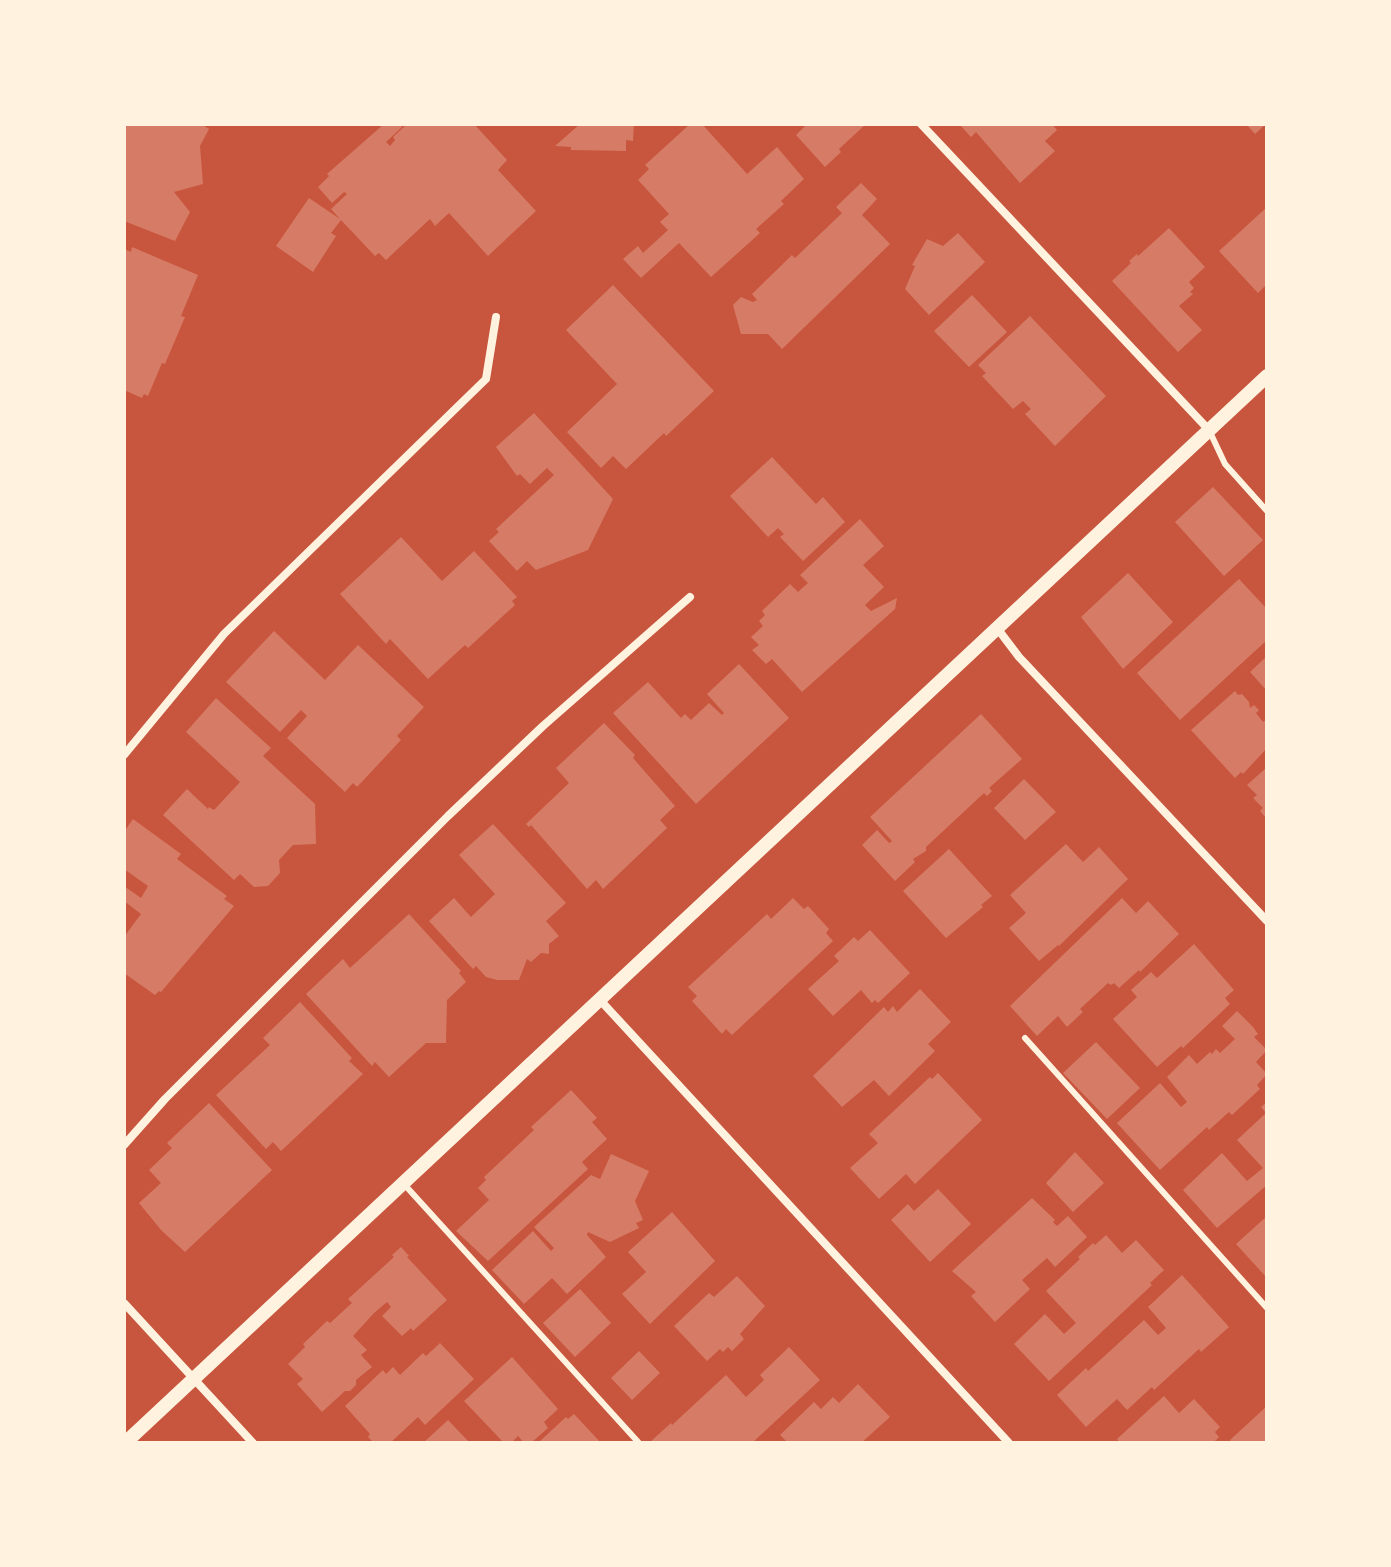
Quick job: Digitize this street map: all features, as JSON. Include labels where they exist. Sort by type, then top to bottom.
[{"type":"street","points":[[921,124],[1209,430]]},
{"type":"street","points":[[124,755],[224,634],[486,379],[496,317]]},
{"type":"street","points":[[125,1443],[1267,376]]},
{"type":"street","points":[[124,1145],[165,1099],[448,816],[543,726],[690,597]]},
{"type":"street","points":[[997,628],[1019,657],[1267,921]]},
{"type":"street","points":[[600,1000],[1009,1443]]},
{"type":"street","points":[[124,1303],[253,1443]]},
{"type":"lane","points":[[1209,430],[1225,464],[1267,511]]},
{"type":"lane","points":[[1025,1038],[1267,1308]]},
{"type":"lane","points":[[403,1183],[639,1443]]},
{"type":"building","points":[[124,124],[201,124],[209,129],[200,146],[203,184],[174,192],[190,212],[175,241],[124,221]]},
{"type":"building","points":[[384,124],[400,124],[402,127],[386,142],[390,146],[395,140],[393,137],[407,124],[474,124],[507,160],[498,170],[536,211],[488,256],[449,213],[435,226],[430,219],[386,260],[379,253],[375,256],[341,220],[331,233],[336,236],[313,272],[276,246],[309,198],[340,219],[331,209],[347,194],[344,192],[332,203],[318,187],[329,176],[327,174]]},
{"type":"building","points":[[580,124],[634,124],[633,141],[626,140],[626,151],[571,150],[571,147],[555,146]]},
{"type":"building","points":[[690,124],[702,124],[747,174],[777,147],[804,179],[781,201],[784,204],[756,229],[760,233],[711,277],[679,243],[641,278],[623,259],[638,246],[643,253],[668,230],[660,222],[669,214],[638,180],[649,169],[645,165]]},
{"type":"building","points":[[807,124],[866,124],[825,167],[796,135]]},
{"type":"building","points":[[959,124],[1052,124],[1057,130],[1045,141],[1055,151],[1020,183],[976,132],[971,137]]},
{"type":"building","points":[[1246,124],[1266,124],[1255,134]]},
{"type":"building","points":[[861,183],[877,199],[862,215],[890,244],[782,349],[768,334],[741,334],[733,305],[741,297],[753,302],[757,300],[752,294],[842,213],[836,207]]},
{"type":"building","points":[[1267,207],[1267,284],[1258,293],[1219,251]]},
{"type":"building","points":[[1169,228],[1205,267],[1189,282],[1194,288],[1190,292],[1193,294],[1179,306],[1202,330],[1178,352],[1112,281],[1131,263],[1129,261]]},
{"type":"building","points":[[958,233],[985,262],[929,315],[905,289],[915,266],[912,265],[927,239],[943,246]]},
{"type":"building","points":[[132,247],[198,275],[181,316],[185,317],[165,364],[162,363],[148,396],[144,394],[142,398],[124,390],[124,249],[131,252]]},
{"type":"building","points":[[613,285],[714,391],[626,469],[613,456],[601,468],[567,432],[617,384],[566,330]]},
{"type":"building","points":[[972,295],[1007,332],[969,367],[934,331]]},
{"type":"building","points":[[1030,316],[1106,396],[1055,446],[1025,414],[1031,409],[1023,401],[1013,409],[982,376],[986,373],[978,365]]},
{"type":"building","points":[[534,413],[613,499],[588,550],[536,570],[527,561],[517,571],[489,541],[499,532],[496,529],[554,475],[547,468],[530,484],[520,474],[517,476],[496,447]]},
{"type":"building","points":[[772,457],[816,504],[823,497],[845,522],[803,561],[780,537],[784,534],[778,528],[768,537],[730,496]]},
{"type":"building","points":[[1213,487],[1263,540],[1224,576],[1175,522]]},
{"type":"building","points":[[860,519],[884,546],[863,565],[884,587],[865,605],[871,611],[897,598],[895,609],[802,692],[772,659],[766,664],[752,650],[759,645],[751,637],[763,626],[759,621],[765,615],[762,611],[790,584],[798,592],[808,583],[800,575]]},
{"type":"building","points":[[401,537],[442,581],[474,551],[517,597],[512,601],[515,605],[428,679],[390,639],[386,644],[340,594]]},
{"type":"building","points":[[1128,573],[1173,622],[1123,669],[1081,617]]},
{"type":"building","points":[[1239,579],[1267,609],[1267,640],[1180,720],[1137,673]]},
{"type":"building","points":[[274,631],[325,680],[358,645],[424,707],[397,736],[401,740],[357,787],[353,783],[345,792],[287,738],[307,716],[301,710],[280,732],[226,682]]},
{"type":"building","points":[[1267,656],[1267,691],[1250,672]]},
{"type":"building","points":[[739,664],[789,718],[696,804],[613,713],[648,682],[681,718],[685,714],[691,720],[709,703],[722,715],[724,713],[707,694]]},
{"type":"building","points":[[1235,691],[1238,695],[1242,694],[1250,708],[1254,705],[1259,710],[1256,713],[1263,722],[1267,719],[1267,748],[1243,774],[1241,772],[1235,778],[1191,730]]},
{"type":"building","points":[[216,698],[271,748],[263,756],[315,804],[316,844],[293,845],[279,860],[280,873],[268,886],[254,887],[240,874],[234,880],[163,815],[187,789],[208,809],[214,810],[240,782],[186,732]]},
{"type":"building","points":[[981,714],[1022,759],[989,788],[992,791],[987,796],[984,793],[926,847],[926,851],[913,859],[915,862],[895,881],[862,845],[877,830],[889,843],[892,841],[870,817]]},
{"type":"building","points":[[604,723],[635,755],[633,758],[675,806],[660,820],[667,828],[603,889],[596,880],[587,889],[531,825],[526,824],[569,783],[556,768]]},
{"type":"building","points":[[1267,767],[1267,819],[1260,811],[1263,808],[1253,798],[1257,795],[1247,785]]},
{"type":"building","points":[[1024,779],[1056,812],[1025,840],[994,808]]},
{"type":"building","points":[[133,819],[181,854],[177,859],[227,896],[224,899],[234,906],[161,992],[155,995],[124,973],[124,937],[141,914],[124,901],[124,886],[141,898],[148,886],[124,869],[124,832]]},
{"type":"building","points":[[493,824],[566,903],[546,921],[559,936],[549,944],[549,954],[541,953],[531,962],[527,959],[519,980],[497,980],[486,977],[476,966],[473,969],[429,921],[454,898],[471,917],[495,894],[459,855]]},
{"type":"building","points":[[1066,844],[1083,862],[1099,847],[1128,879],[1059,946],[1039,961],[1009,928],[1026,913],[1010,895]]},
{"type":"building","points":[[949,849],[992,896],[946,938],[903,891]]},
{"type":"building","points":[[793,898],[804,909],[808,906],[829,929],[826,933],[833,941],[732,1035],[726,1029],[722,1034],[692,1001],[697,996],[688,987],[767,914],[771,919]]},
{"type":"building","points":[[1122,898],[1136,913],[1148,901],[1179,934],[1119,988],[1114,983],[1108,983],[1080,1009],[1083,1012],[1067,1027],[1058,1016],[1037,1036],[1010,1006]]},
{"type":"building","points":[[409,914],[461,971],[459,973],[466,982],[447,1000],[446,1043],[426,1043],[389,1077],[375,1062],[372,1066],[306,994],[343,959],[350,968]]},
{"type":"building","points":[[870,930],[910,973],[878,1003],[875,1000],[872,1003],[861,990],[833,1016],[808,989],[839,961],[834,956],[854,937],[858,941]]},
{"type":"building","points":[[1194,944],[1234,990],[1225,998],[1230,1004],[1183,1048],[1181,1046],[1157,1067],[1113,1019],[1137,997],[1131,990],[1151,972],[1157,978]]},
{"type":"building","points":[[920,989],[951,1022],[928,1044],[935,1051],[889,1096],[874,1080],[842,1107],[813,1076],[884,1007],[888,1012],[893,1006],[897,1012]]},
{"type":"building","points":[[300,1002],[363,1074],[281,1151],[273,1142],[266,1149],[216,1095],[270,1045],[263,1038]]},
{"type":"building","points":[[1237,1011],[1253,1027],[1258,1034],[1254,1037],[1267,1050],[1256,1062],[1267,1074],[1257,1085],[1260,1089],[1232,1115],[1229,1112],[1209,1130],[1207,1127],[1160,1170],[1117,1123],[1160,1083],[1181,1107],[1187,1102],[1167,1077],[1189,1055],[1197,1064],[1216,1049],[1220,1053],[1235,1039],[1222,1026]]},
{"type":"building","points":[[1096,1042],[1140,1088],[1107,1119],[1063,1073]]},
{"type":"building","points":[[938,1073],[982,1120],[915,1184],[906,1174],[879,1199],[850,1168],[878,1143],[869,1134]]},
{"type":"building","points":[[571,1090],[597,1118],[592,1122],[607,1139],[582,1162],[588,1169],[488,1261],[456,1231],[489,1200],[478,1188],[486,1180],[484,1177]]},
{"type":"building","points":[[1267,1102],[1267,1185],[1217,1228],[1183,1190],[1222,1153],[1247,1181],[1263,1168],[1237,1140],[1266,1113],[1261,1107]]},
{"type":"building","points":[[209,1103],[272,1170],[185,1252],[161,1230],[139,1203],[161,1183],[149,1170],[172,1148],[167,1143]]},
{"type":"building","points":[[1075,1152],[1104,1183],[1073,1212],[1046,1183]]},
{"type":"building","points":[[611,1154],[649,1171],[635,1201],[643,1220],[636,1223],[639,1228],[610,1242],[588,1232],[587,1235],[606,1257],[567,1294],[552,1278],[524,1304],[492,1270],[533,1231],[551,1251],[554,1248],[534,1227],[591,1175],[600,1179]]},
{"type":"building","points":[[938,1189],[971,1224],[930,1262],[891,1220],[908,1204],[914,1211]]},
{"type":"building","points":[[1032,1198],[1055,1220],[1053,1222],[1057,1226],[1068,1216],[1087,1237],[1055,1267],[1047,1258],[1022,1280],[1030,1289],[995,1322],[971,1296],[976,1292],[952,1271]]},
{"type":"building","points":[[672,1212],[715,1261],[650,1324],[622,1294],[646,1272],[628,1252]]},
{"type":"building","points":[[1267,1216],[1267,1278],[1236,1244]]},
{"type":"building","points":[[1106,1235],[1122,1253],[1136,1240],[1164,1270],[1150,1283],[1152,1285],[1049,1381],[1014,1344],[1045,1314],[1064,1334],[1076,1323],[1046,1291],[1093,1243],[1095,1245]]},
{"type":"building","points":[[401,1247],[447,1300],[413,1331],[411,1328],[402,1336],[382,1316],[391,1307],[387,1302],[374,1313],[353,1336],[367,1350],[361,1355],[372,1367],[356,1380],[350,1391],[345,1391],[322,1412],[297,1384],[303,1379],[288,1364],[327,1321],[330,1323],[352,1303],[348,1299]]},
{"type":"building","points":[[1182,1275],[1229,1327],[1127,1410],[1117,1399],[1086,1427],[1057,1395],[1144,1320],[1158,1335],[1166,1328],[1148,1307]]},
{"type":"building","points":[[737,1276],[765,1306],[740,1334],[744,1339],[732,1351],[728,1347],[723,1352],[720,1349],[707,1361],[674,1326],[709,1293],[714,1297]]},
{"type":"building","points":[[580,1289],[611,1323],[575,1357],[543,1323]]},
{"type":"building","points":[[440,1343],[474,1379],[425,1425],[418,1417],[390,1443],[374,1443],[368,1437],[370,1434],[345,1406],[383,1370],[386,1374],[393,1367],[400,1375],[423,1353],[426,1356]]},
{"type":"building","points":[[789,1347],[820,1380],[752,1443],[649,1443],[726,1375],[746,1397],[764,1380],[760,1375]]},
{"type":"building","points":[[639,1351],[660,1373],[632,1400],[611,1378]]},
{"type":"building","points":[[512,1357],[558,1409],[544,1422],[548,1428],[531,1443],[524,1443],[518,1436],[511,1443],[504,1443],[464,1401]]},
{"type":"building","points":[[858,1384],[890,1417],[861,1443],[788,1443],[780,1435],[814,1402],[821,1409],[833,1397],[839,1403]]},
{"type":"building","points":[[1164,1396],[1179,1413],[1194,1399],[1220,1427],[1215,1432],[1219,1437],[1213,1443],[1120,1443],[1117,1439]]},
{"type":"building","points":[[1267,1406],[1267,1443],[1232,1443],[1230,1440]]},
{"type":"building","points":[[574,1414],[601,1443],[538,1443],[566,1417],[568,1419]]},
{"type":"building","points":[[448,1420],[470,1443],[423,1443]]}]
